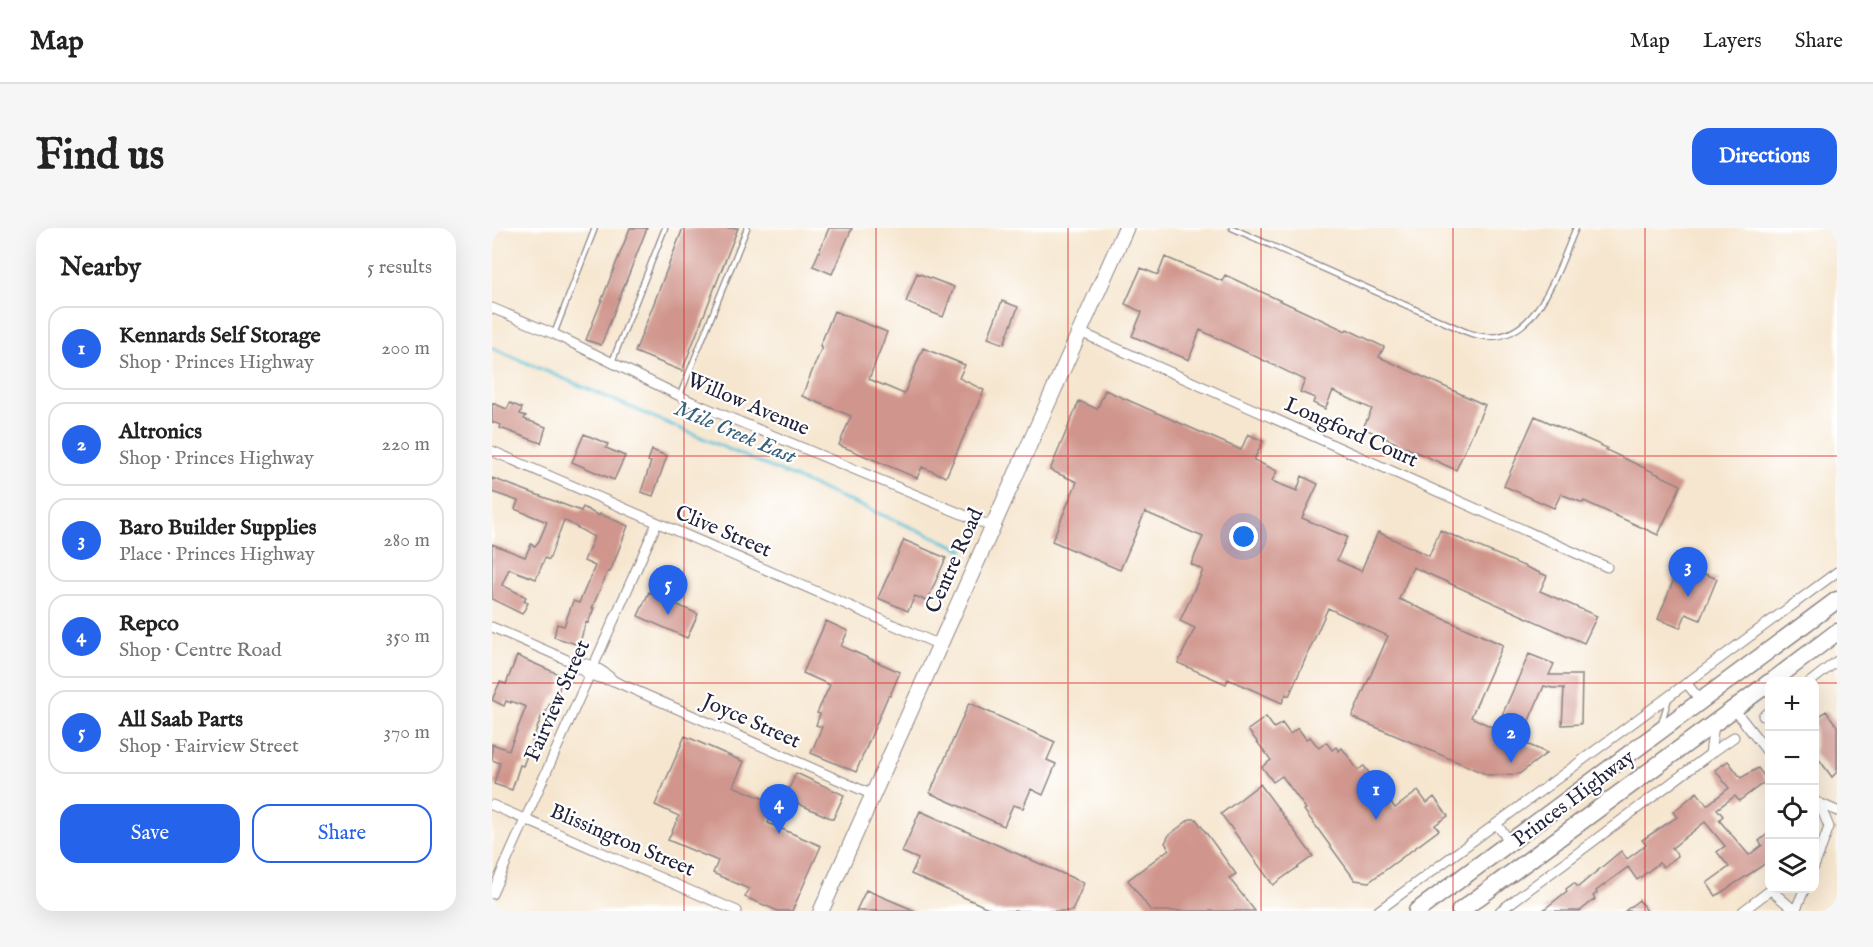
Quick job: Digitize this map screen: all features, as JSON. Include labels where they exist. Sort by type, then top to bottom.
[{"type":"highway","name":"Princes Highway","points":[[1417,911],[1837,600]]},
{"type":"highway","name":"Princes Highway","points":[[1780,677],[1837,632]]},
{"type":"highway","name":"Princes Highway","points":[[1460,911],[1715,722],[1765,688]]},
{"type":"highway","points":[[1701,701],[1715,722]]},
{"type":"main road","name":"Centre Road","points":[[821,911],[1126,228]]},
{"type":"street","name":"Willow Avenue","points":[[492,308],[554,334],[680,396],[993,526]]},
{"type":"street","name":"Longford Court","points":[[1080,332],[1607,567]]},
{"type":"street","name":"Clive Street","points":[[492,451],[940,645]]},
{"type":"street","name":"Fairview Street","points":[[492,894],[657,524]]},
{"type":"street","name":"Princes Highway","points":[[1378,911],[1837,572]]},
{"type":"street","name":"Joyce Street","points":[[492,627],[572,662],[581,662],[591,671],[605,672],[614,681],[873,795]]},
{"type":"street","points":[[1815,677],[1837,661]]},
{"type":"street","points":[[1687,684],[1701,701]]},
{"type":"street","points":[[1734,709],[1765,749]]},
{"type":"street","points":[[1710,754],[1715,722]]},
{"type":"street","points":[[1500,911],[1734,737]]},
{"type":"street","points":[[1819,803],[1837,811]]},
{"type":"street","name":"Blissington Street","points":[[492,805],[737,911]]},
{"type":"street","points":[[1819,807],[1828,827],[1819,851]]},
{"type":"street","name":"Princes Highway","points":[[1496,824],[1511,842]]},
{"type":"street","points":[[1743,911],[1767,893]]},
{"type":"street","points":[[1776,893],[1795,911],[1803,893]]},
{"type":"lane","points":[[554,334],[595,228]]},
{"type":"lane","points":[[612,362],[665,228]]},
{"type":"lane","points":[[680,396],[747,228]]},
{"type":"lane","points":[[1232,228],[1464,331],[1486,337],[1505,334],[1517,329],[1536,313],[1576,228]]},
{"type":"lane","points":[[1653,736],[1665,716],[1669,697]]},
{"type":"building","points":[[630,228],[647,228],[601,345],[586,340]]},
{"type":"building","points":[[683,228],[738,228],[682,371],[635,352]]},
{"type":"building","points":[[829,228],[852,228],[832,274],[813,266]]},
{"type":"building","points":[[1165,257],[1222,281],[1225,275],[1346,331],[1347,329],[1384,347],[1379,357],[1485,405],[1456,470],[1363,428],[1372,409],[1333,391],[1325,409],[1313,403],[1315,398],[1300,392],[1305,380],[1200,330],[1189,360],[1132,336],[1142,312],[1125,304],[1141,268],[1158,275]]},
{"type":"building","points":[[917,273],[954,287],[943,317],[906,302]]},
{"type":"building","points":[[1002,301],[1018,307],[1004,344],[988,338]]},
{"type":"building","points":[[834,311],[887,332],[869,379],[904,394],[923,348],[965,365],[959,378],[984,390],[946,477],[922,467],[917,478],[839,445],[851,416],[802,396]]},
{"type":"building","points":[[1105,390],[1241,450],[1248,434],[1263,441],[1254,460],[1277,471],[1272,481],[1297,491],[1302,476],[1318,484],[1302,518],[1347,537],[1337,560],[1361,571],[1378,532],[1429,556],[1440,530],[1547,576],[1540,591],[1597,616],[1584,643],[1413,567],[1399,599],[1503,645],[1471,717],[1496,729],[1529,654],[1554,664],[1549,675],[1582,675],[1581,724],[1562,725],[1564,688],[1544,686],[1520,741],[1547,753],[1519,774],[1488,775],[1352,717],[1388,636],[1328,608],[1289,696],[1286,694],[1282,703],[1228,679],[1226,684],[1178,663],[1195,628],[1180,621],[1203,570],[1191,564],[1203,537],[1145,512],[1120,570],[1052,541],[1077,482],[1050,470],[1079,401],[1097,409]]},
{"type":"building","points":[[492,403],[507,409],[510,403],[522,408],[520,414],[526,416],[524,419],[546,427],[541,443],[500,428],[501,425],[492,422]]},
{"type":"building","points":[[1535,416],[1607,448],[1606,450],[1681,485],[1658,535],[1584,501],[1583,503],[1561,494],[1554,508],[1504,486]]},
{"type":"building","points":[[584,434],[608,444],[606,448],[625,456],[614,480],[572,462]]},
{"type":"building","points":[[652,450],[667,456],[653,496],[641,492],[651,462],[648,461]]},
{"type":"building","points":[[492,478],[581,511],[583,507],[599,516],[600,514],[628,526],[610,572],[608,571],[592,608],[594,608],[588,623],[586,622],[579,645],[554,637],[557,624],[564,626],[573,601],[579,603],[595,566],[584,561],[594,537],[564,520],[549,560],[545,558],[536,579],[509,569],[502,585],[526,597],[524,601],[528,603],[522,614],[492,599],[492,544],[525,557],[531,544],[535,546],[539,541],[547,522],[515,509],[518,501],[492,492]]},
{"type":"building","points":[[904,540],[946,558],[927,601],[915,596],[908,611],[878,598]]},
{"type":"building","points":[[1680,564],[1717,579],[1700,620],[1686,614],[1680,628],[1658,619]]},
{"type":"building","points":[[649,592],[698,614],[687,638],[638,616]]},
{"type":"building","points":[[826,621],[848,631],[841,646],[900,672],[856,772],[811,753],[822,727],[816,725],[820,714],[817,713],[830,685],[803,673]]},
{"type":"building","points":[[517,656],[563,676],[557,696],[554,695],[544,716],[542,715],[523,766],[520,765],[512,790],[494,784],[500,763],[492,760],[492,744],[509,750],[526,707],[511,701],[511,703],[506,701],[504,706],[492,700],[500,682],[506,684]]},
{"type":"building","points":[[969,703],[1055,742],[1047,760],[1056,764],[1043,795],[1031,789],[1023,808],[1013,805],[1004,826],[930,793]]},
{"type":"building","points":[[1826,711],[1837,726],[1837,772],[1832,777],[1819,759],[1819,717]]},
{"type":"building","points":[[1266,717],[1274,728],[1282,723],[1290,734],[1298,728],[1306,739],[1310,737],[1319,748],[1326,742],[1332,750],[1336,747],[1339,751],[1342,748],[1358,770],[1364,766],[1395,808],[1418,791],[1427,803],[1434,797],[1448,816],[1435,825],[1439,830],[1369,882],[1355,880],[1282,776],[1273,782],[1262,767],[1271,760],[1248,730]]},
{"type":"building","points":[[685,736],[744,762],[733,786],[776,804],[768,823],[821,846],[792,911],[778,911],[745,897],[749,889],[713,873],[718,861],[668,840],[679,816],[655,805]]},
{"type":"building","points":[[1728,761],[1741,778],[1758,768],[1765,777],[1765,782],[1739,801],[1735,796],[1717,809],[1723,816],[1719,820],[1749,855],[1762,845],[1759,841],[1765,836],[1765,863],[1762,866],[1716,896],[1707,883],[1729,867],[1717,852],[1725,846],[1705,822],[1672,848],[1678,856],[1663,867],[1659,863],[1637,880],[1628,867],[1596,891],[1597,893],[1593,896],[1595,899],[1580,911],[1542,911],[1567,891],[1566,889],[1574,883],[1578,887],[1621,851],[1627,859],[1646,845],[1642,840],[1677,817],[1673,812],[1697,792],[1707,805],[1729,788],[1715,770]]},
{"type":"building","points":[[796,773],[844,795],[833,819],[785,798]]},
{"type":"building","points":[[1260,784],[1313,856],[1273,885],[1221,814]]},
{"type":"building","points":[[920,811],[1084,883],[1072,911],[995,911],[911,874],[918,859],[902,852]]},
{"type":"building","points":[[1190,819],[1196,819],[1236,874],[1229,878],[1255,911],[1151,911],[1128,880],[1169,849],[1165,843],[1169,835]]},
{"type":"building","points":[[866,890],[916,911],[856,911]]},
{"type":"building","points":[[1639,900],[1647,911],[1625,911]]},
{"type":"waterway","name":"Mile Creek East","points":[[492,348],[964,550]]},
{"type":"place","name":"Baro Builder Supplies","points":[[1688,597]]},
{"type":"place","name":"All Saab Parts","points":[[668,615]]},
{"type":"place","name":"Altronics","points":[[1511,763]]},
{"type":"place","name":"Kennards Self Storage","points":[[1376,820]]},
{"type":"place","name":"Repco","points":[[779,834]]}]
